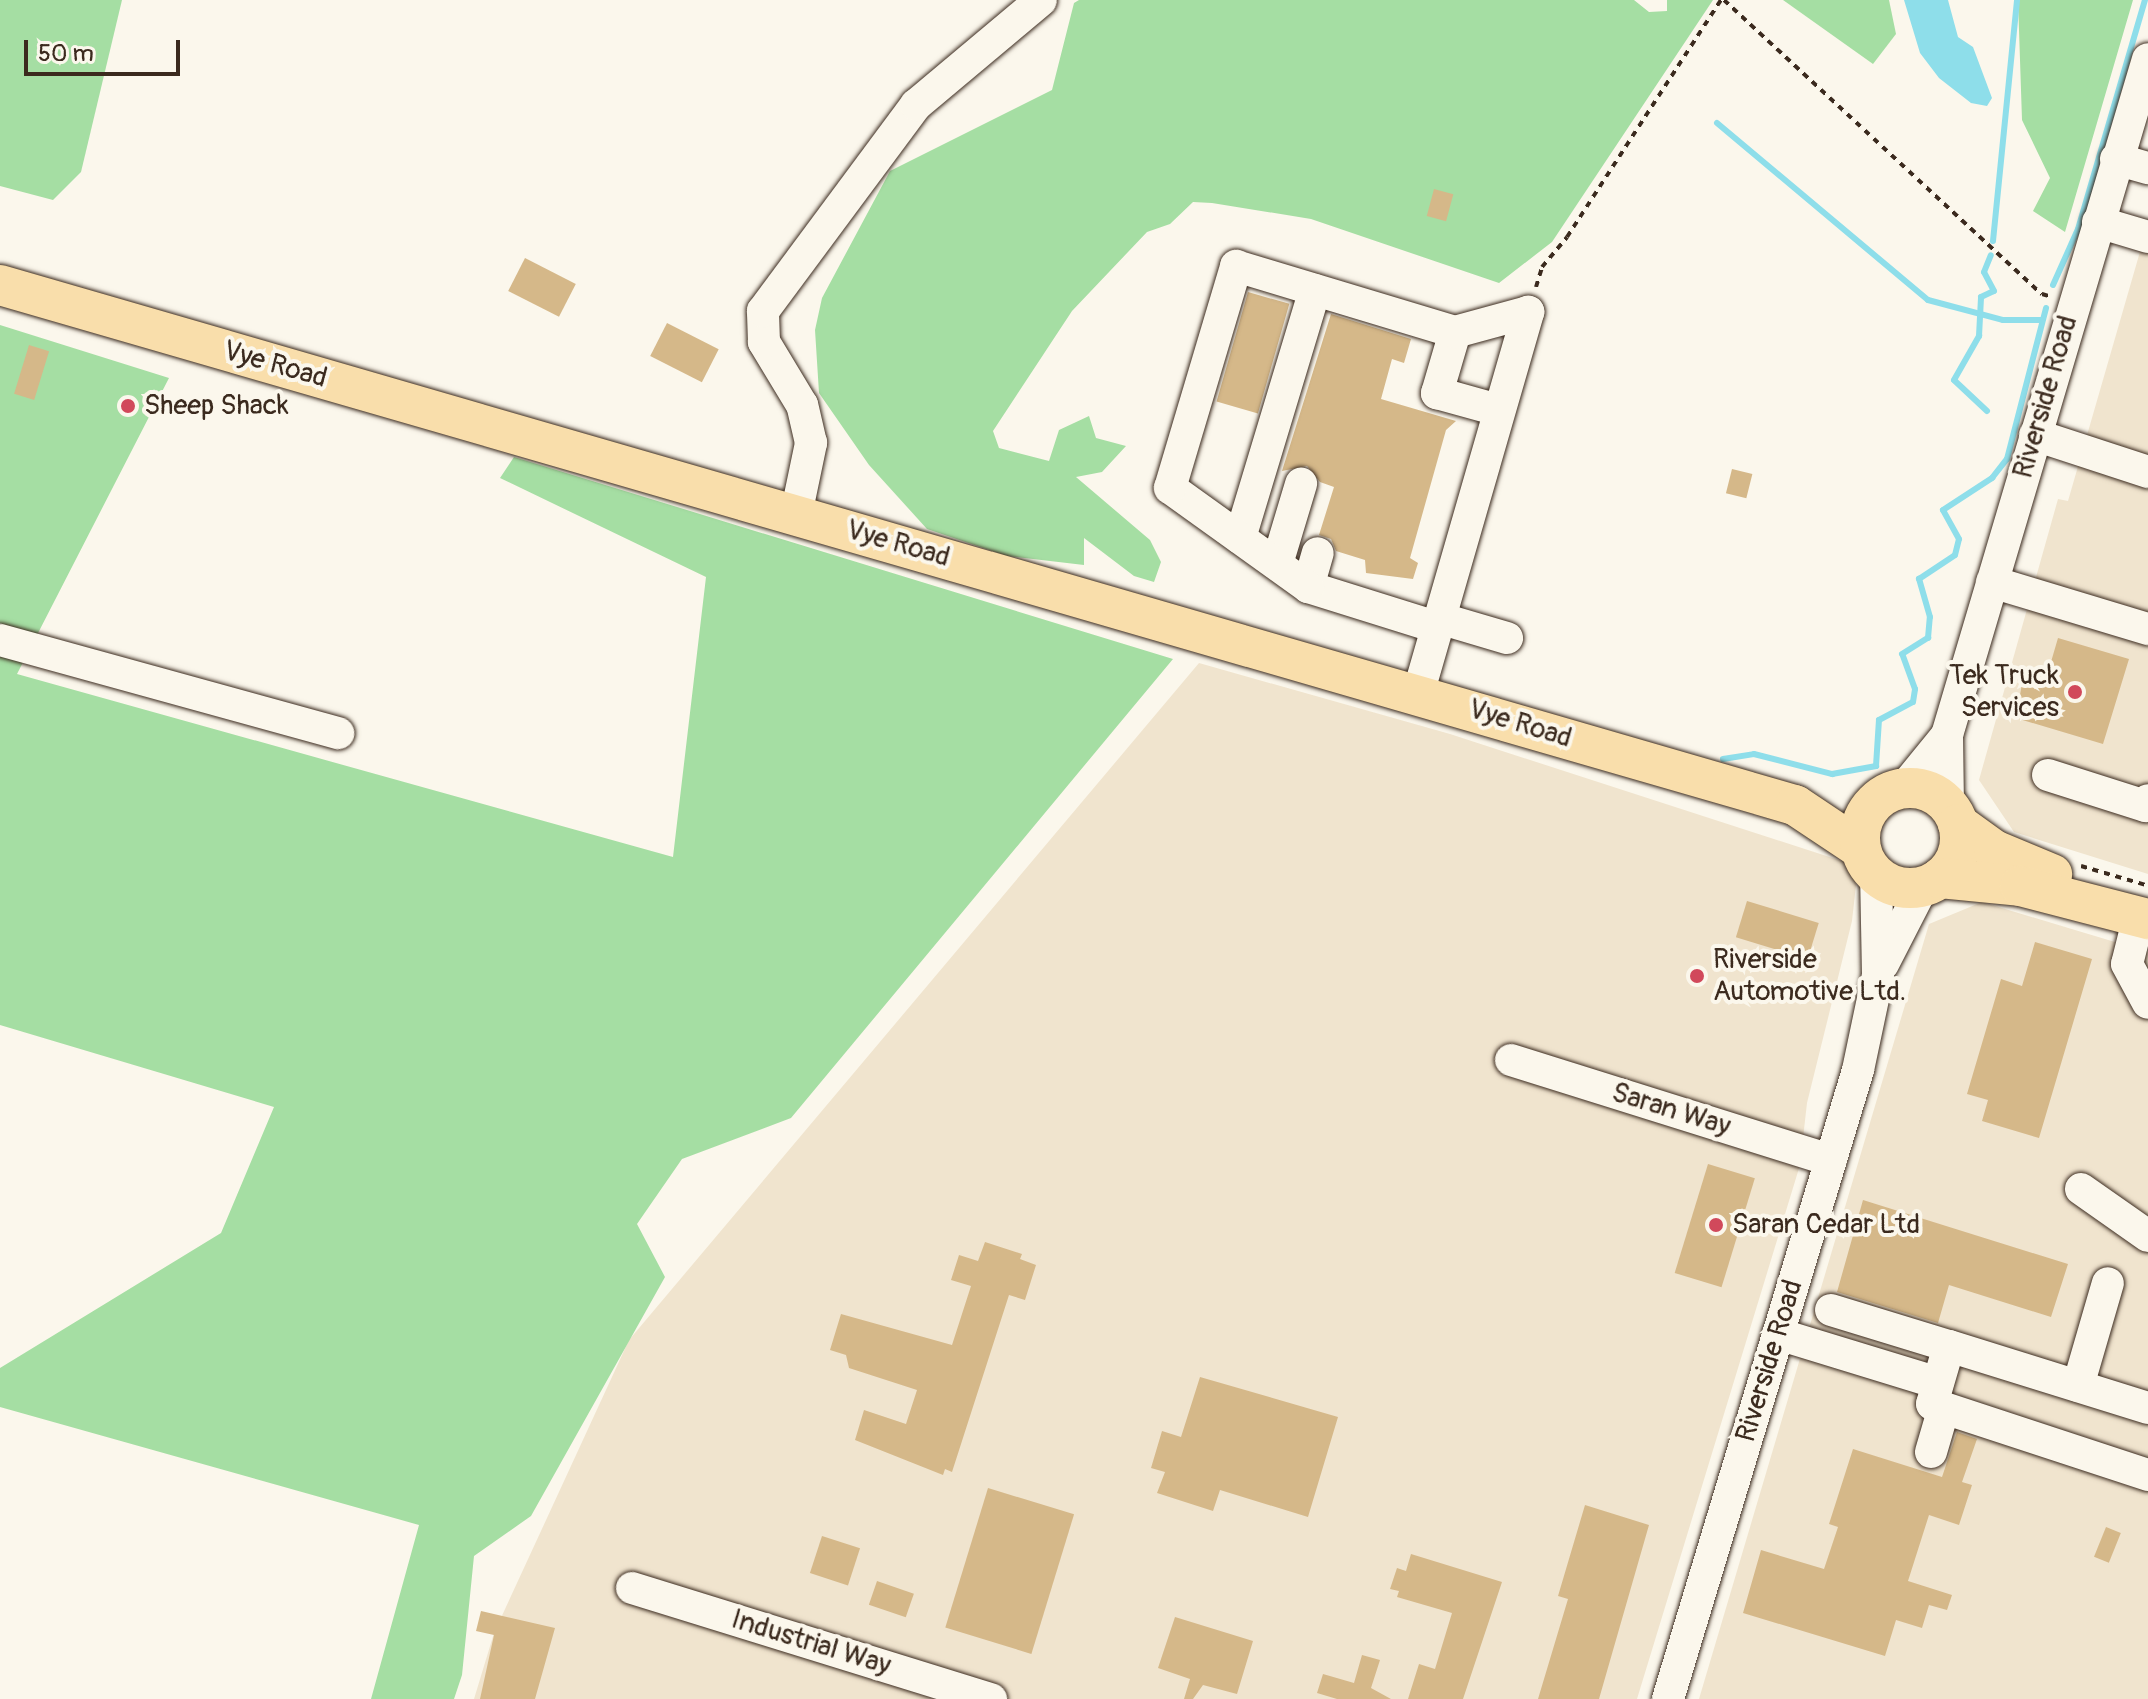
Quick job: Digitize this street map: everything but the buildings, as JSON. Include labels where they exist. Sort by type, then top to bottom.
[{"type":"main road","name":"Vye Road","points":[[0,285],[1795,805],[1864,804],[1892,793]]},
{"type":"main road","points":[[1892,793],[1936,795],[1953,815],[2022,864],[2146,905],[2020,886],[1932,882],[1899,886],[1869,862],[1865,816],[1892,793]]},
{"type":"main road","name":"Vye Road","points":[[1795,805],[1869,862]]},
{"type":"main road","points":[[1932,882],[1958,854],[1953,815]]},
{"type":"street","points":[[796,515],[811,443],[802,405],[764,342],[763,311],[916,105],[1041,0]]},
{"type":"street","name":"Riverside Road","points":[[1953,815],[1947,735],[2148,59]]},
{"type":"street","points":[[2116,159],[2148,168]]},
{"type":"street","points":[[2098,222],[2148,237]]},
{"type":"street","points":[[1507,638],[1308,587],[1170,488],[1236,266],[1455,332],[1528,312]]},
{"type":"street","points":[[1240,538],[1315,290]]},
{"type":"street","points":[[1418,694],[1528,312]]},
{"type":"street","points":[[1455,332],[1437,393],[1498,410]]},
{"type":"street","points":[[2035,435],[2148,472]]},
{"type":"street","points":[[1277,564],[1301,484]]},
{"type":"street","points":[[1308,587],[1318,553]]},
{"type":"street","points":[[1992,582],[2148,629]]},
{"type":"street","points":[[0,640],[338,733]]},
{"type":"street","name":"Riverside Road","points":[[1892,793],[1947,735]]},
{"type":"street","points":[[2048,775],[2147,804]]},
{"type":"street","name":"Riverside Road","points":[[1869,862],[1878,975]]},
{"type":"street","name":"Riverside Road","points":[[1668,1699],[1831,1160],[1878,975],[1932,882]]},
{"type":"street","points":[[2146,905],[2127,964],[2148,1003]]},
{"type":"street","name":"Saran Way","points":[[1511,1060],[1831,1160]]},
{"type":"street","points":[[2081,1189],[2148,1236]]},
{"type":"street","points":[[2078,1386],[2108,1283]]},
{"type":"street","points":[[1831,1310],[2148,1408]]},
{"type":"street","points":[[1778,1334],[2148,1475]]},
{"type":"street","points":[[1931,1452],[1949,1346]]},
{"type":"street","name":"Industrial Way","points":[[632,1588],[991,1699]]},
{"type":"path","points":[[1528,312],[1542,267],[1567,237],[1723,0],[2042,294],[2073,305]]},
{"type":"path","points":[[2066,862],[2146,905]]},
{"type":"shaded area","name":"Tek Truck Services","points":[[2148,224],[2148,874],[2014,832],[1979,780],[2058,499],[2068,501]]},
{"type":"shaded area","points":[[1199,663],[1450,734],[1851,864],[1856,885],[1852,921],[1807,1103],[1800,1165],[1637,1699],[474,1699],[494,1633],[629,1340]]},
{"type":"shaded area","points":[[1982,902],[2148,952],[2148,1699],[1699,1699],[1929,924]]},
{"type":"green space","points":[[0,0],[122,0],[81,172],[53,200],[0,186]]},
{"type":"green space","points":[[1079,0],[1634,0],[1649,12],[1667,11],[1667,0],[1713,0],[1552,242],[1499,283],[1311,219],[1212,203],[1193,202],[1170,224],[1147,232],[1072,311],[993,431],[999,448],[1049,461],[1059,430],[1089,416],[1096,438],[1126,446],[1102,472],[1076,477],[1150,540],[1161,562],[1154,582],[1134,576],[1084,538],[1084,565],[1007,556],[927,529],[869,465],[819,393],[815,330],[822,298],[890,171],[1052,90],[1074,3]]},
{"type":"green space","points":[[1783,0],[1889,0],[1896,34],[1873,64]]},
{"type":"green space","points":[[2018,0],[2133,0],[2065,232],[2033,211],[2050,178],[2022,120]]},
{"type":"green space","points":[[0,325],[169,378],[17,674],[673,857],[706,577],[500,478],[514,457],[1173,659],[791,1118],[682,1159],[637,1224],[665,1277],[531,1516],[474,1556],[462,1675],[454,1699],[371,1699],[419,1525],[0,1407],[0,1368],[221,1233],[274,1107],[0,1025]]},
{"type":"water","points":[[1904,0],[1948,0],[1958,37],[1973,47],[1992,98],[1987,106],[1971,103],[1939,78],[1920,53]]},
{"type":"waterway","points":[[1993,241],[2017,0]]},
{"type":"waterway","points":[[2053,285],[2078,229],[2145,0]]},
{"type":"waterway","points":[[1717,123],[1928,300],[2003,320],[2042,320]]},
{"type":"waterway","points":[[1987,411],[1954,380],[1979,336],[1981,297],[1994,291],[1984,272],[1991,255]]},
{"type":"waterway","points":[[1723,759],[1754,754],[1832,774],[1876,766],[1879,720],[1913,702],[1915,689],[1902,654],[1928,638],[1930,617],[1919,579],[1955,555],[1959,539],[1943,510],[1992,478],[2007,459],[2046,308]]},
{"type":"place","name":"Sheep Shack","points":[[128,406]]},
{"type":"place","name":"Tek Truck Services","points":[[2075,692]]},
{"type":"place","name":"Riverside Automotive Ltd.","points":[[1697,976]]},
{"type":"place","name":"Saran Cedar Ltd","points":[[1716,1225]]}]
